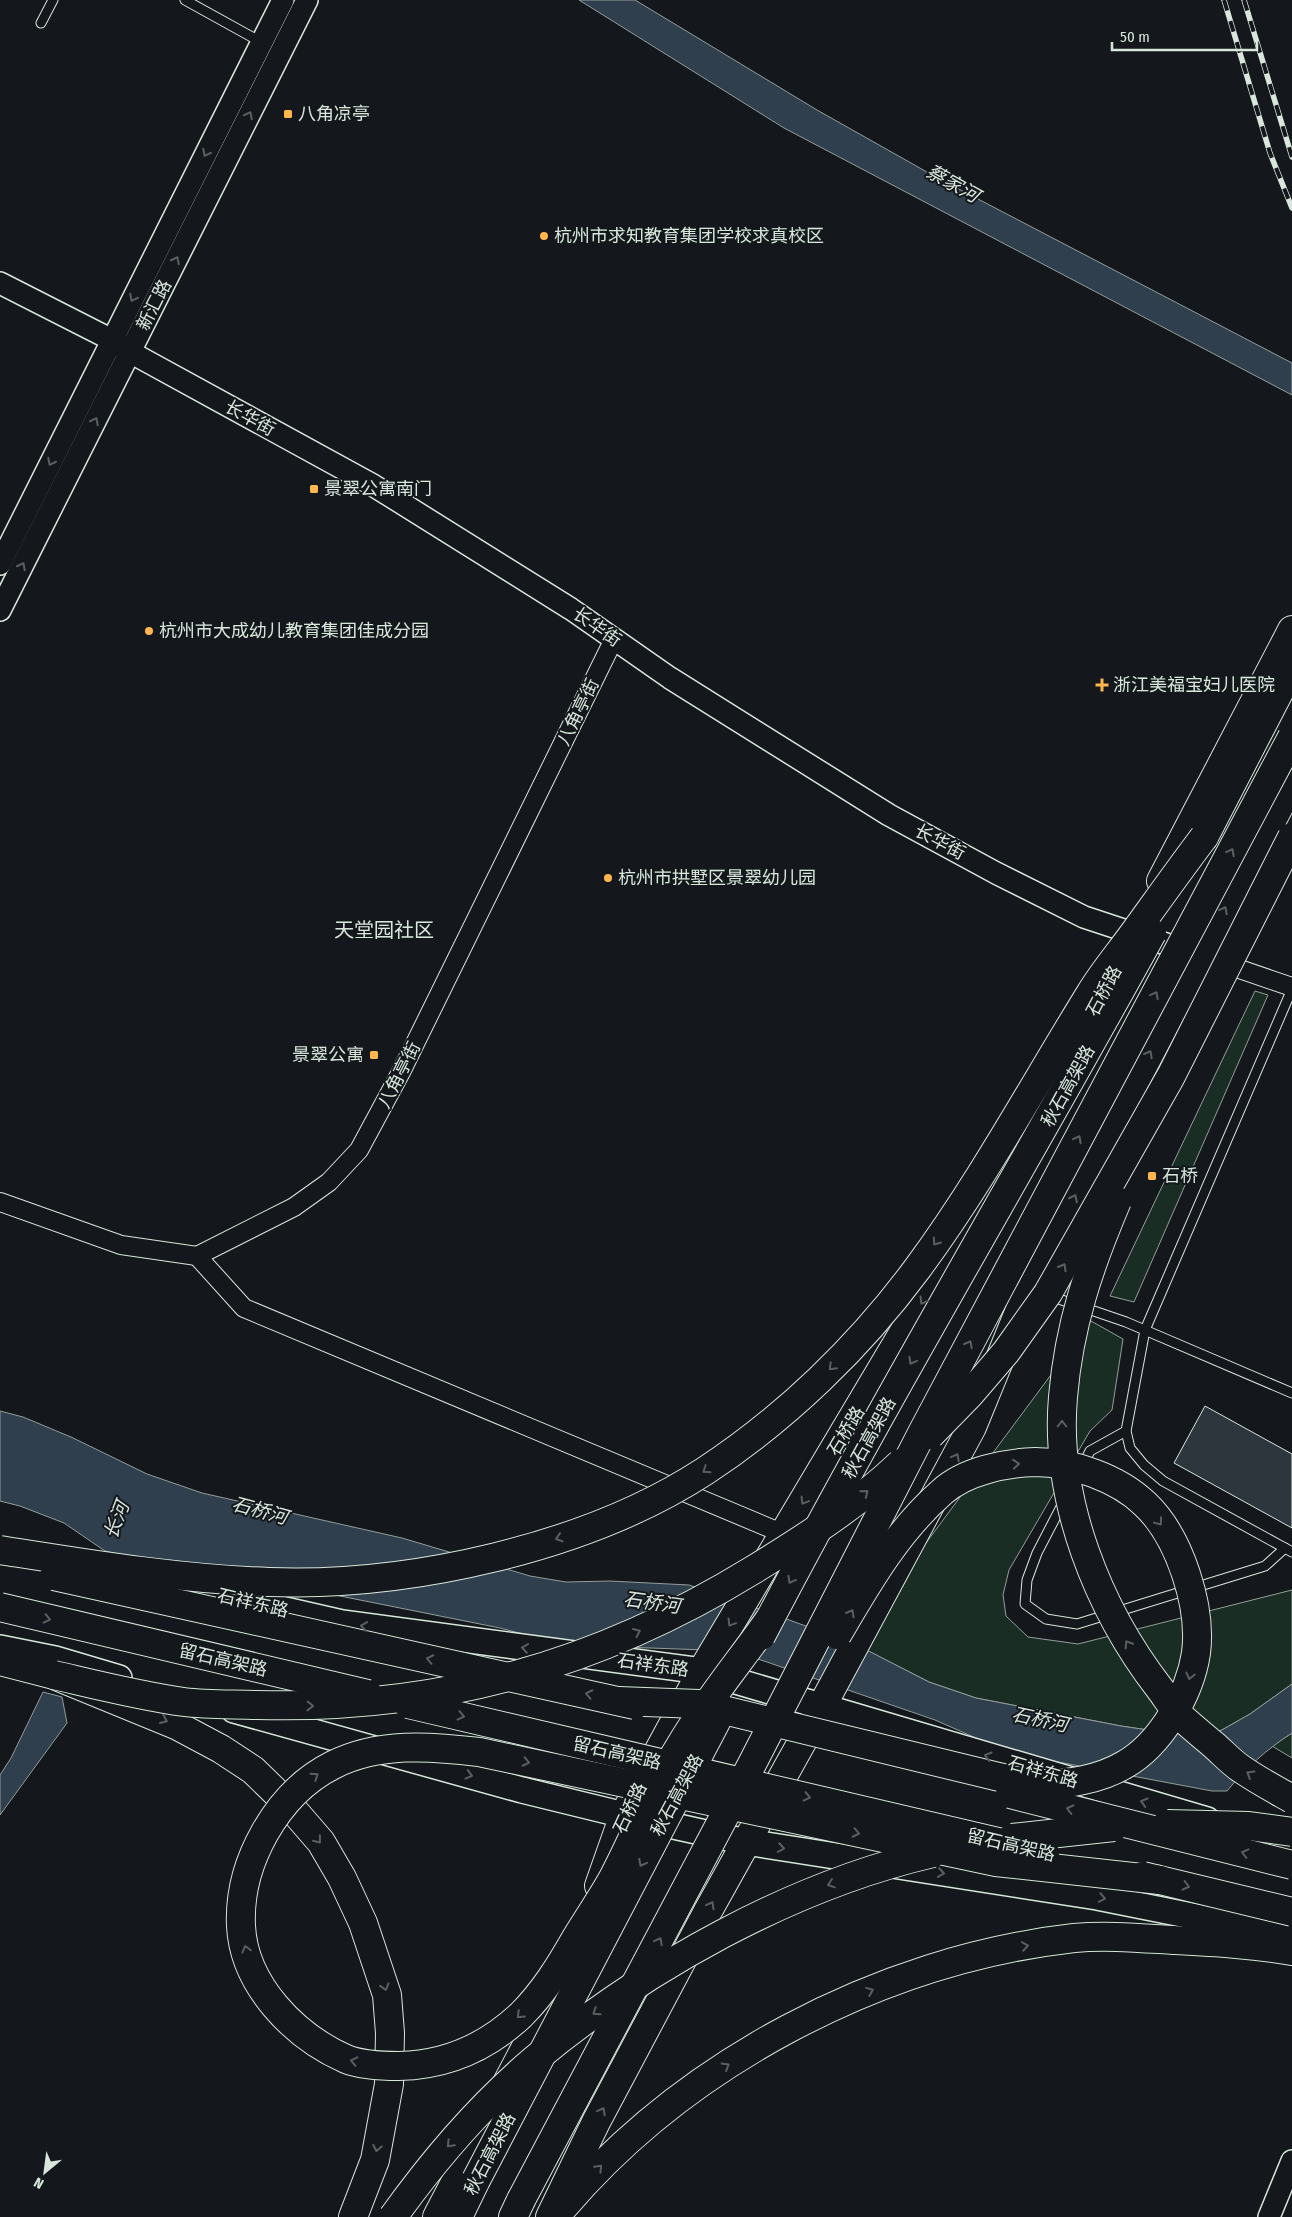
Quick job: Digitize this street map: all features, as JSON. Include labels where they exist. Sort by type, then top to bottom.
[{"type":"main road","name":"石桥路","points":[[438,2217],[577,1950],[624,1815],[705,1667],[1098,1004],[1292,630]]},
{"type":"main road","name":"秋石高架路","points":[[458,2217],[769,1620],[952,1287],[1076,1072],[1204,837],[1292,667]]},
{"type":"main road","name":"秋石高架路","points":[[513,2217],[752,1764],[926,1424],[1292,737]]},
{"type":"main road","points":[[550,2217],[601,2113],[972,1427],[1037,1268],[1292,782]]},
{"type":"main road","points":[[0,1548],[94,1565],[210,1579],[271,1582],[331,1581],[390,1576],[452,1566],[561,1538],[611,1519],[665,1494],[704,1471],[751,1438],[829,1370],[871,1325],[916,1271],[962,1206],[1018,1116],[1092,990],[1204,837]]},
{"type":"main road","points":[[0,1661],[135,1694],[186,1702],[319,1706],[378,1702],[448,1692],[534,1669],[596,1649],[686,1609],[774,1556],[857,1500],[892,1471],[970,1394],[1006,1352],[1048,1293],[1171,1076],[1292,837]]},
{"type":"main road","points":[[1171,1076],[1091,1262],[1077,1308],[1062,1398],[1062,1447],[1070,1496],[1081,1538],[1094,1576],[1114,1620],[1142,1666],[1187,1721],[1242,1770],[1292,1799]]},
{"type":"main road","points":[[618,1701],[699,1704],[736,1714],[765,1720],[774,1723],[784,1725],[963,1769],[1039,1784],[1091,1779],[1124,1765],[1147,1747],[1170,1720],[1188,1685],[1196,1653],[1196,1619],[1181,1560],[1167,1533],[1145,1504],[1120,1487],[1070,1464],[1024,1463],[993,1466],[944,1490],[900,1537],[869,1582],[812,1678],[785,1717],[779,1725],[758,1756],[752,1764]]},
{"type":"main road","name":"石祥东路","points":[[0,1548],[342,1623],[705,1667],[826,1697],[874,1724],[1292,1844]]},
{"type":"main road","points":[[0,1564],[618,1701],[874,1760],[1292,1865]]},
{"type":"main road","name":"留石高架路","points":[[0,1608],[1292,1912]]},
{"type":"main road","points":[[769,1620],[680,1746],[658,1788],[654,1796],[642,1821],[612,1880],[549,1983],[522,2014],[502,2031],[480,2046],[436,2062],[417,2066],[382,2066],[349,2060],[318,2044],[290,2022],[268,1998],[250,1963],[241,1927],[242,1902],[247,1875],[257,1848],[281,1809],[295,1792],[309,1780],[334,1764],[370,1752],[437,1747],[479,1752],[635,1786],[654,1790],[664,1792],[713,1802],[742,1808],[996,1862],[1160,1880]]},
{"type":"main road","points":[[0,1648],[55,1659],[484,1779],[624,1815],[746,1842],[1097,1897],[1292,1936]]},
{"type":"main road","points":[[54,1675],[176,1726],[221,1749],[253,1770],[289,1805],[321,1842],[342,1878],[364,1923],[388,1995],[390,2033],[389,2084],[375,2160],[353,2217]]},
{"type":"main road","points":[[393,2217],[440,2155],[486,2107],[532,2061],[588,2017],[660,1970],[712,1940],[762,1914],[822,1887],[898,1861],[971,1844],[1027,1836],[1151,1824],[1221,1824],[1292,1832]]},
{"type":"main road","points":[[555,2217],[612,2154],[718,2071],[808,2018],[887,1984],[948,1964],[1010,1948],[1075,1938],[1154,1938],[1292,1951]]},
{"type":"street","name":"新汇路","points":[[0,564],[283,0]]},
{"type":"street","name":"新汇路","points":[[0,610],[307,0]]},
{"type":"street","name":"长华街","points":[[0,283],[112,340],[130,352],[370,484],[571,608],[670,678],[889,815],[996,873],[1084,916],[1200,955]]},
{"type":"street","name":"八角亭街","points":[[197,1256],[294,1207],[329,1182],[359,1150],[405,1064],[614,639]]},
{"type":"street","points":[[1200,955],[1292,988]]},
{"type":"street","points":[[0,1202],[121,1245],[197,1256],[244,1308],[784,1534]]},
{"type":"street","points":[[1269,2217],[1292,2161]]},
{"type":"lane","points":[[41,23],[53,0]]},
{"type":"lane","points":[[185,0],[262,42]]},
{"type":"lane","points":[[1126,1431],[1090,1451],[1037,1553],[1027,1580],[1025,1604],[1046,1619],[1077,1624],[1265,1566],[1288,1550],[1163,1481],[1144,1466],[1130,1448],[1126,1431],[1145,1330],[1292,988]]},
{"type":"lane","points":[[1029,1288],[1145,1330],[1292,1393]]},
{"type":"green space","points":[[1255,991],[1268,995],[1134,1302],[1110,1296]]},
{"type":"green space","points":[[1091,1321],[1123,1339],[1112,1410],[1090,1431],[1009,1570],[1003,1595],[1006,1616],[1028,1637],[1078,1644],[1292,1590],[1292,1684],[1250,1714],[1220,1731],[1175,1734],[1121,1726],[976,1698],[929,1682],[866,1650],[923,1547]]},
{"type":"green space","points":[[1292,1733],[1292,1758],[1272,1746]]},
{"type":"water","points":[[579,0],[635,0],[817,110],[934,176],[1292,363],[1292,395],[784,128]]},
{"type":"water","points":[[0,1411],[23,1417],[71,1437],[147,1474],[202,1493],[402,1538],[530,1576],[566,1582],[610,1581],[689,1585],[855,1644],[929,1682],[976,1698],[1121,1726],[1175,1734],[1220,1731],[1250,1714],[1292,1684],[1292,1733],[1257,1759],[1227,1791],[1212,1791],[1010,1753],[935,1720],[735,1651],[565,1645],[500,1628],[265,1581],[200,1564],[170,1560],[147,1561],[105,1551],[64,1523],[20,1506],[0,1501]]},
{"type":"water","points":[[43,1692],[62,1697],[67,1723],[0,1815],[0,1775],[11,1758]]},
{"type":"building","points":[[1205,1406],[1292,1454],[1292,1528],[1174,1463]]},
{"type":"railway","points":[[1224,0],[1270,153],[1292,208]]},
{"type":"railway","points":[[1244,0],[1292,157]]},
{"type":"place","name":"八角凉亭","points":[[288,114]]},
{"type":"place","name":"杭州市求知教育集团学校求真校区","points":[[544,236]]},
{"type":"place","name":"景翠公寓南门","points":[[314,489]]},
{"type":"place","name":"杭州市大成幼儿教育集团佳成分园","points":[[149,631]]},
{"type":"place","name":"浙江美福宝妇儿医院","points":[[1102,685]]},
{"type":"place","name":"杭州市拱墅区景翠幼儿园","points":[[608,878]]},
{"type":"place","name":"景翠公寓","points":[[374,1055]]},
{"type":"place","name":"石桥","points":[[1152,1176]]},
{"type":"district","name":"天堂园社区","points":[[384,930]]},
{"type":"water label","name":"蔡家河","points":[[953,183]]},
{"type":"water label","name":"石桥河","points":[[260,1510]]},
{"type":"water label","name":"长河","points":[[116,1520]]},
{"type":"water label","name":"石桥河","points":[[652,1602]]},
{"type":"water label","name":"石桥河","points":[[1040,1719]]}]
